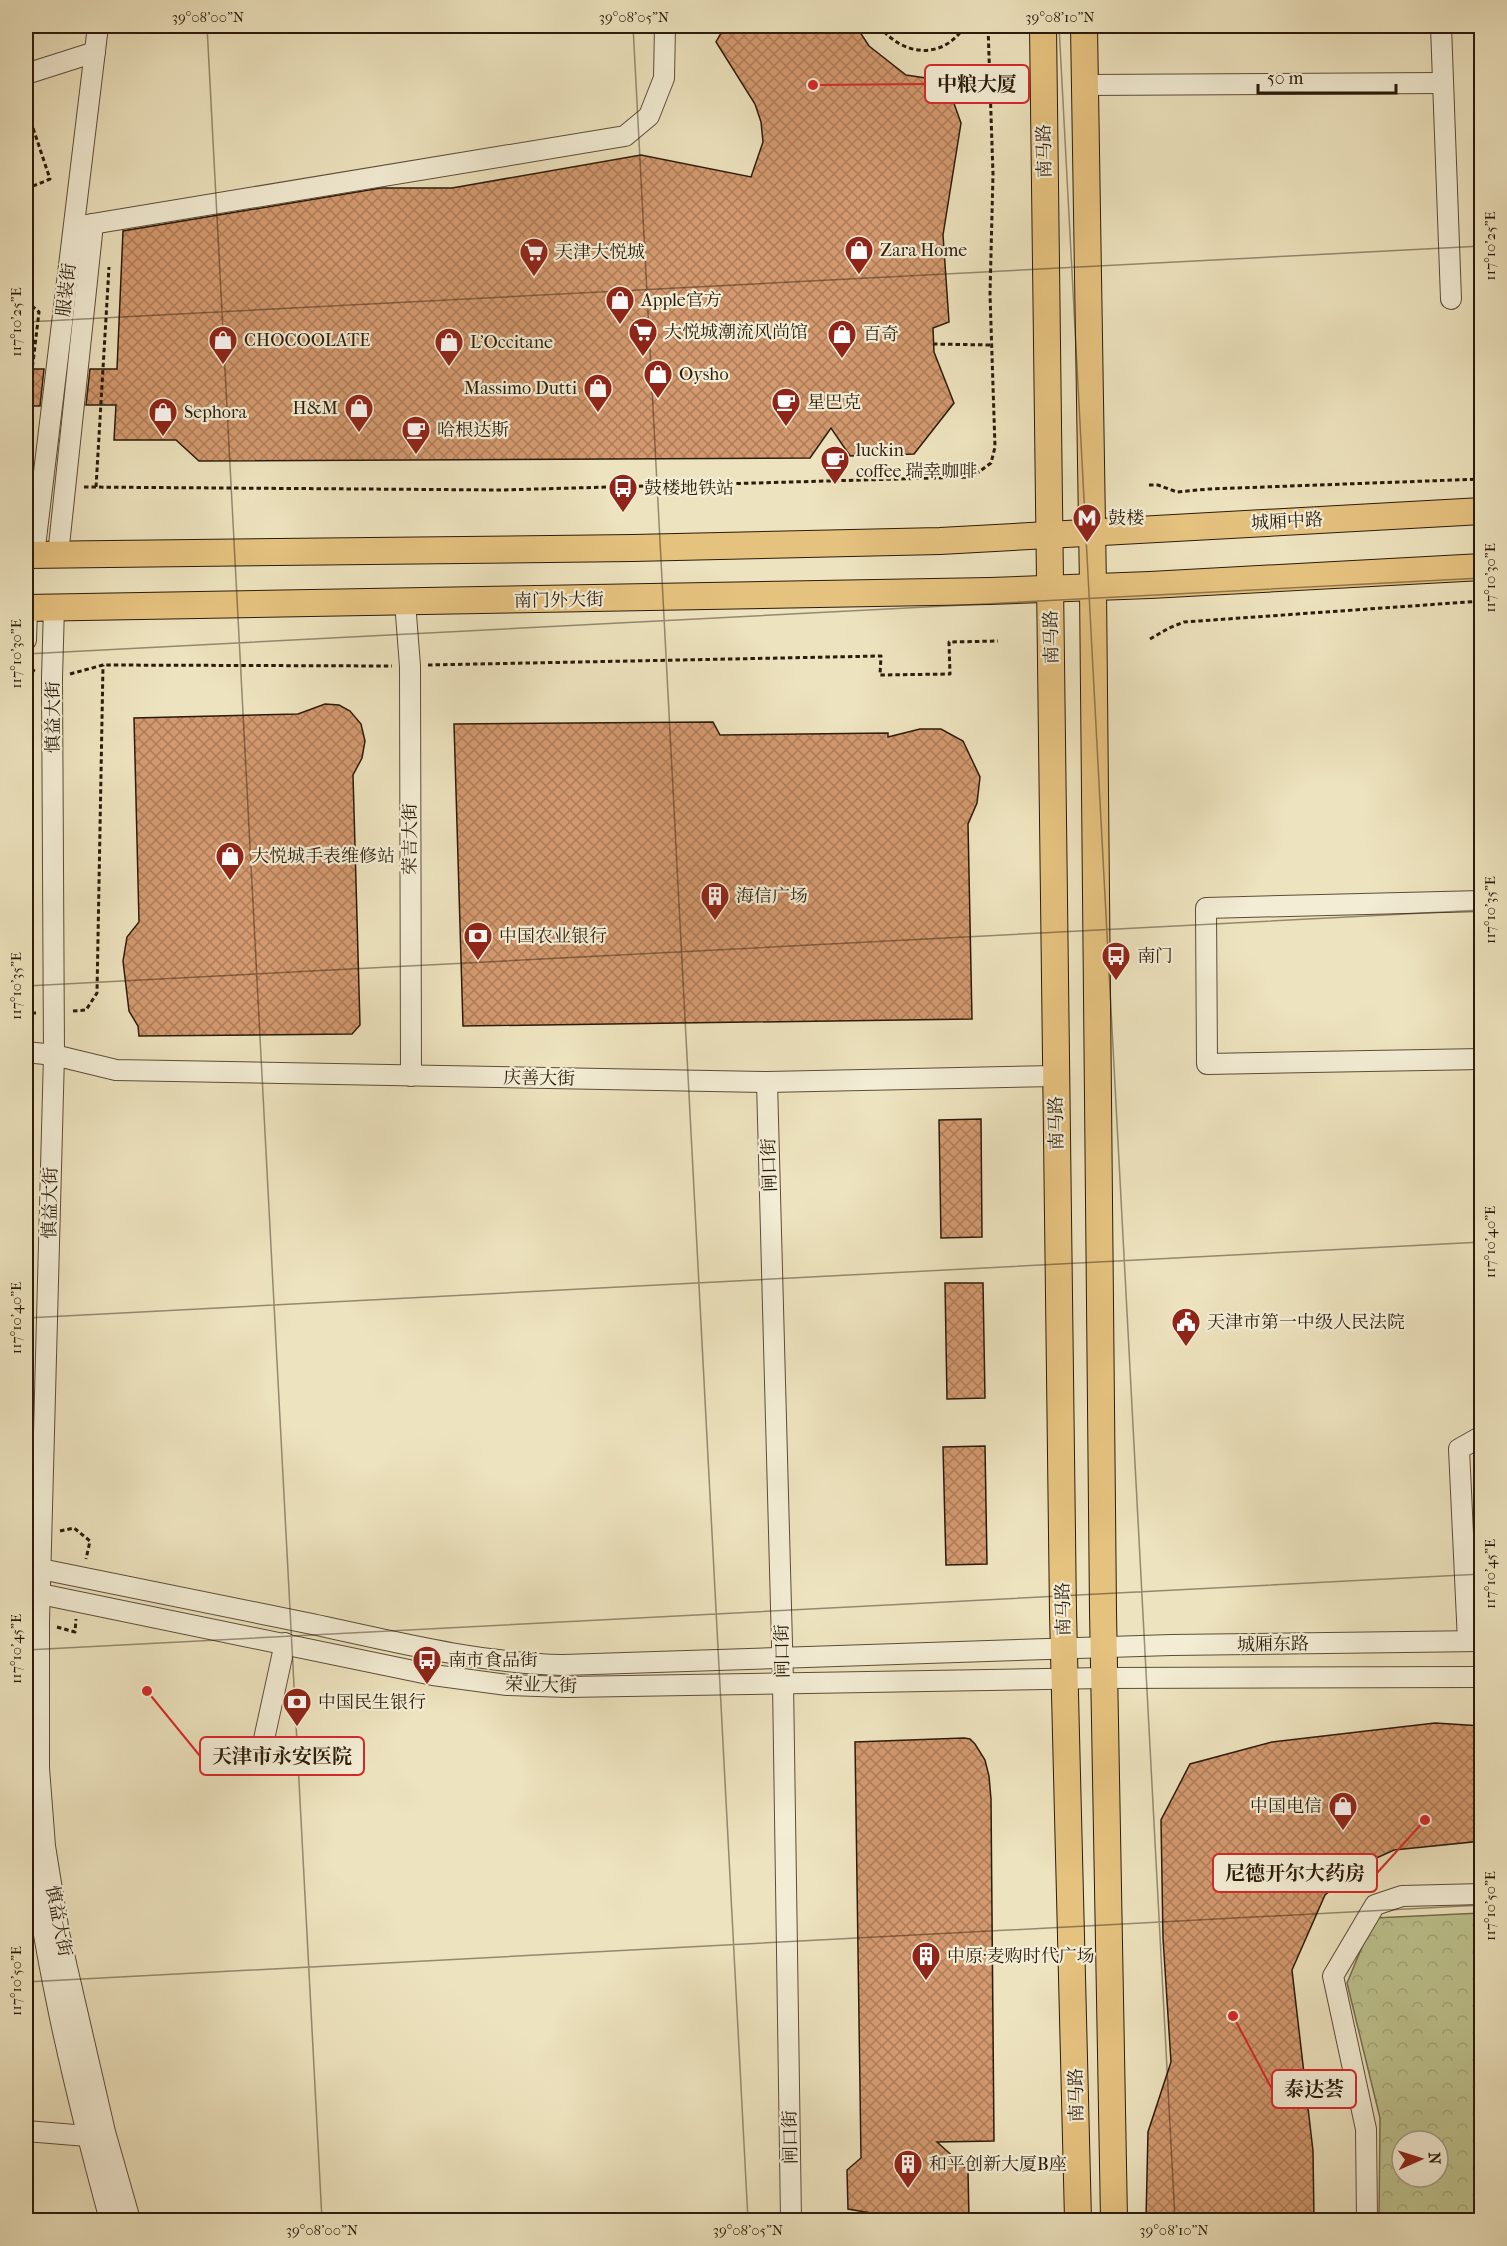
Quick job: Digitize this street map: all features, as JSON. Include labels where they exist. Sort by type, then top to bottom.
[{"type":"main road","name":"南马路","points":[[1043,26],[1064,1648],[1078,2220]]},
{"type":"main road","name":"南马路","points":[[1084,26],[1093,587],[1103,1647],[1114,2220]]},
{"type":"main road","name":"城厢中路","points":[[1092,533],[1482,510]]},
{"type":"main road","points":[[39,555],[633,548],[939,541],[1092,533]]},
{"type":"main road","points":[[1093,587],[1482,567]]},
{"type":"main road","name":"南门外大街","points":[[26,608],[1093,587]]},
{"type":"street","name":"服装街","points":[[39,555],[84,226],[98,26]]},
{"type":"street","points":[[39,555],[65,487],[84,226],[625,136],[649,116],[664,78],[665,26]]},
{"type":"street","points":[[1441,26],[1450,299]]},
{"type":"street","points":[[26,74],[95,52]]},
{"type":"street","points":[[1085,85],[1443,83]]},
{"type":"street","name":"荣吉大街","points":[[405,602],[410,666],[411,1076]]},
{"type":"street","name":"慎益大街","points":[[54,607],[52,678],[54,1055],[33,1568],[39,1768],[45,1846],[110,2220]]},
{"type":"street","points":[[26,608],[26,640]]},
{"type":"street","points":[[1482,901],[1206,908],[1208,1064],[1482,1059]]},
{"type":"street","name":"庆善大街","points":[[26,1052],[54,1055],[116,1070],[767,1082],[1055,1076]]},
{"type":"street","name":"闸口街","points":[[767,1082],[783,1682],[791,2220]]},
{"type":"street","points":[[1475,1641],[1459,1449],[1482,1436]]},
{"type":"street","name":"荣业大街","points":[[33,1568],[218,1604],[454,1655],[531,1665],[782,1659],[1064,1648]]},
{"type":"street","name":"荣业大街","points":[[33,1592],[433,1675],[507,1685],[567,1687],[1065,1679]]},
{"type":"street","name":"城厢东路","points":[[1064,1648],[1475,1641]]},
{"type":"street","points":[[260,1762],[285,1643]]},
{"type":"street","name":"城厢东路","points":[[1065,1679],[1482,1677]]},
{"type":"street","name":"慎益大街","points":[[26,1805],[43,1928],[96,2134],[130,2220]]},
{"type":"street","points":[[1367,2220],[1366,2128],[1333,1976],[1375,1905],[1402,1896],[1482,1894]]},
{"type":"street","points":[[26,2131],[96,2134]]},
{"type":"path","points":[[879,26],[888,38],[903,47],[920,51],[937,48],[952,40],[965,26]]},
{"type":"path","points":[[65,487],[501,490],[972,477],[991,463],[995,447],[990,294],[993,174],[988,26]]},
{"type":"path","points":[[26,107],[50,179],[26,189]]},
{"type":"path","points":[[96,487],[110,256]]},
{"type":"path","points":[[26,301],[39,312],[26,421]]},
{"type":"path","points":[[933,344],[992,345]]},
{"type":"path","points":[[1149,485],[1158,485],[1166,490],[1177,492],[1482,479]]},
{"type":"path","points":[[1150,639],[1184,622],[1482,601]]},
{"type":"path","points":[[26,667],[52,678],[103,665],[410,666],[881,656],[880,675],[950,674],[949,642],[998,640]]},
{"type":"path","points":[[26,1013],[86,1010],[97,993],[103,665]]},
{"type":"green space","points":[[1481,1913],[1481,2220],[1379,2220],[1380,2118],[1347,1983],[1374,1918]]},
{"type":"building","name":"天津大悦城","points":[[725,26],[856,26],[869,46],[906,75],[946,81],[961,123],[943,235],[949,322],[933,328],[934,352],[954,403],[914,454],[850,456],[831,428],[810,458],[199,461],[176,440],[114,440],[116,405],[86,405],[90,369],[117,369],[123,231],[381,188],[452,188],[641,155],[751,177],[763,142],[761,122],[755,104],[716,42]]},
{"type":"building","points":[[26,369],[44,369],[40,406],[26,406]]},
{"type":"building","points":[[325,704],[339,705],[350,711],[361,724],[365,741],[362,758],[353,775],[360,1025],[352,1034],[139,1036],[138,1026],[129,1011],[123,961],[127,937],[139,922],[134,718],[298,714]]},
{"type":"building","name":"海信广场","points":[[713,722],[720,735],[888,733],[888,737],[920,729],[941,729],[963,741],[980,777],[977,803],[968,824],[972,1019],[463,1026],[454,724]]},
{"type":"building","points":[[981,1119],[982,1237],[941,1238],[939,1120]]},
{"type":"building","points":[[945,1283],[983,1283],[985,1398],[947,1399]]},
{"type":"building","points":[[985,1446],[987,1564],[946,1565],[943,1447]]},
{"type":"building","points":[[1435,1723],[1482,1726],[1482,1841],[1394,1850],[1361,1865],[1325,1895],[1292,1970],[1313,2151],[1314,2220],[1146,2220],[1148,2132],[1171,2062],[1163,1938],[1161,1820],[1190,1764],[1272,1742]]},
{"type":"building","name":"中原·麦购时代广场","points":[[970,1739],[975,1744],[985,1760],[991,1799],[994,2141],[937,2142],[968,2170],[969,2220],[891,2220],[877,2214],[848,2209],[847,2170],[861,2158],[855,1742]]},
{"type":"place","name":"中粮大厦","points":[[813,85]]},
{"type":"place","name":"Zara Home","points":[[859,276]]},
{"type":"place","name":"天津大悦城","points":[[534,278]]},
{"type":"place","name":"Apple官方","points":[[620,326]]},
{"type":"place","name":"大悦城潮流风尚馆","points":[[643,358]]},
{"type":"place","name":"百奇","points":[[842,360]]},
{"type":"place","name":"CHOCOOLATE","points":[[223,366]]},
{"type":"place","name":"L'Occitane","points":[[449,368]]},
{"type":"place","name":"Oysho","points":[[658,400]]},
{"type":"place","name":"Massimo Dutti","points":[[598,414]]},
{"type":"place","name":"星巴克","points":[[786,428]]},
{"type":"place","name":"H&M","points":[[359,434]]},
{"type":"place","name":"Sephora","points":[[163,438]]},
{"type":"place","name":"哈根达斯","points":[[416,456]]},
{"type":"place","name":"luckin coffee 瑞幸咖啡","points":[[835,486]]},
{"type":"place","name":"鼓楼地铁站","points":[[623,514]]},
{"type":"place","name":"鼓楼","points":[[1087,544]]},
{"type":"place","name":"大悦城手表维修站","points":[[230,882]]},
{"type":"place","name":"海信广场","points":[[715,922]]},
{"type":"place","name":"中国农业银行","points":[[478,962]]},
{"type":"place","name":"南门","points":[[1116,982]]},
{"type":"place","name":"天津市第一中级人民法院","points":[[1186,1348]]},
{"type":"place","name":"南市食品街","points":[[427,1686]]},
{"type":"place","name":"天津市永安医院","points":[[147,1691]]},
{"type":"place","name":"中国民生银行","points":[[297,1728]]},
{"type":"place","name":"尼德开尔大药房","points":[[1425,1820]]},
{"type":"place","name":"中国电信","points":[[1343,1832]]},
{"type":"place","name":"中原·麦购时代广场","points":[[926,1982]]},
{"type":"place","name":"泰达荟","points":[[1233,2016]]},
{"type":"place","name":"和平创新大厦B座","points":[[908,2190]]}]
